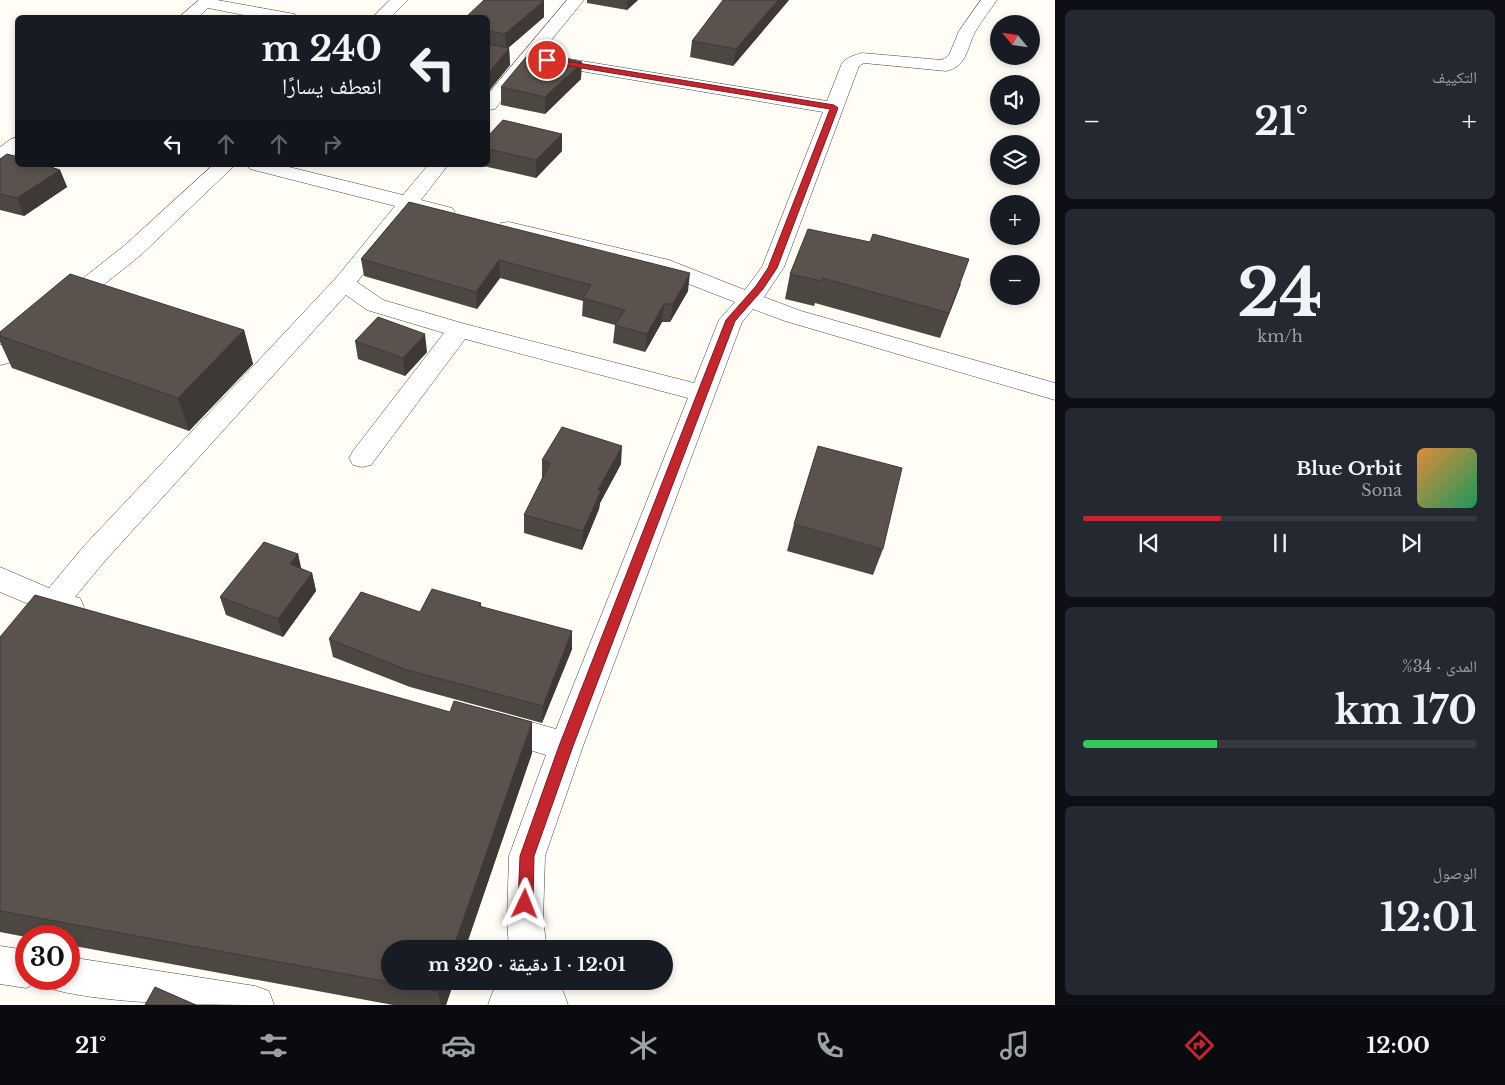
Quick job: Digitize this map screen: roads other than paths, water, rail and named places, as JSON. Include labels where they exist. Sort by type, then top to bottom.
[{"type":"street","points":[[383,15],[400,0]]},
{"type":"street","points":[[490,103],[576,0]]},
{"type":"street","points":[[527,940],[525,920],[527,856],[566,746],[731,320],[760,287],[772,268],[852,63],[862,58],[946,66],[958,58],[968,31],[988,0]]},
{"type":"street","points":[[190,15],[207,1],[275,15]]},
{"type":"street","points":[[506,58],[526,59],[834,108]]},
{"type":"street","points":[[0,156],[15,146]]},
{"type":"street","points":[[0,357],[133,250],[223,167]]},
{"type":"street","points":[[265,167],[463,216]]},
{"type":"street","points":[[0,667],[52,602],[344,283],[406,202],[436,167]]},
{"type":"street","points":[[491,223],[661,265],[793,316],[1055,392]]},
{"type":"street","points":[[344,283],[375,305],[459,330],[702,393]]},
{"type":"street","points":[[362,458],[459,330]]},
{"type":"street","points":[[0,579],[52,602],[100,616]]},
{"type":"street","points":[[471,720],[566,746]]},
{"type":"street","points":[[0,965],[15,967]]},
{"type":"street","points":[[80,978],[256,1005]]}]
